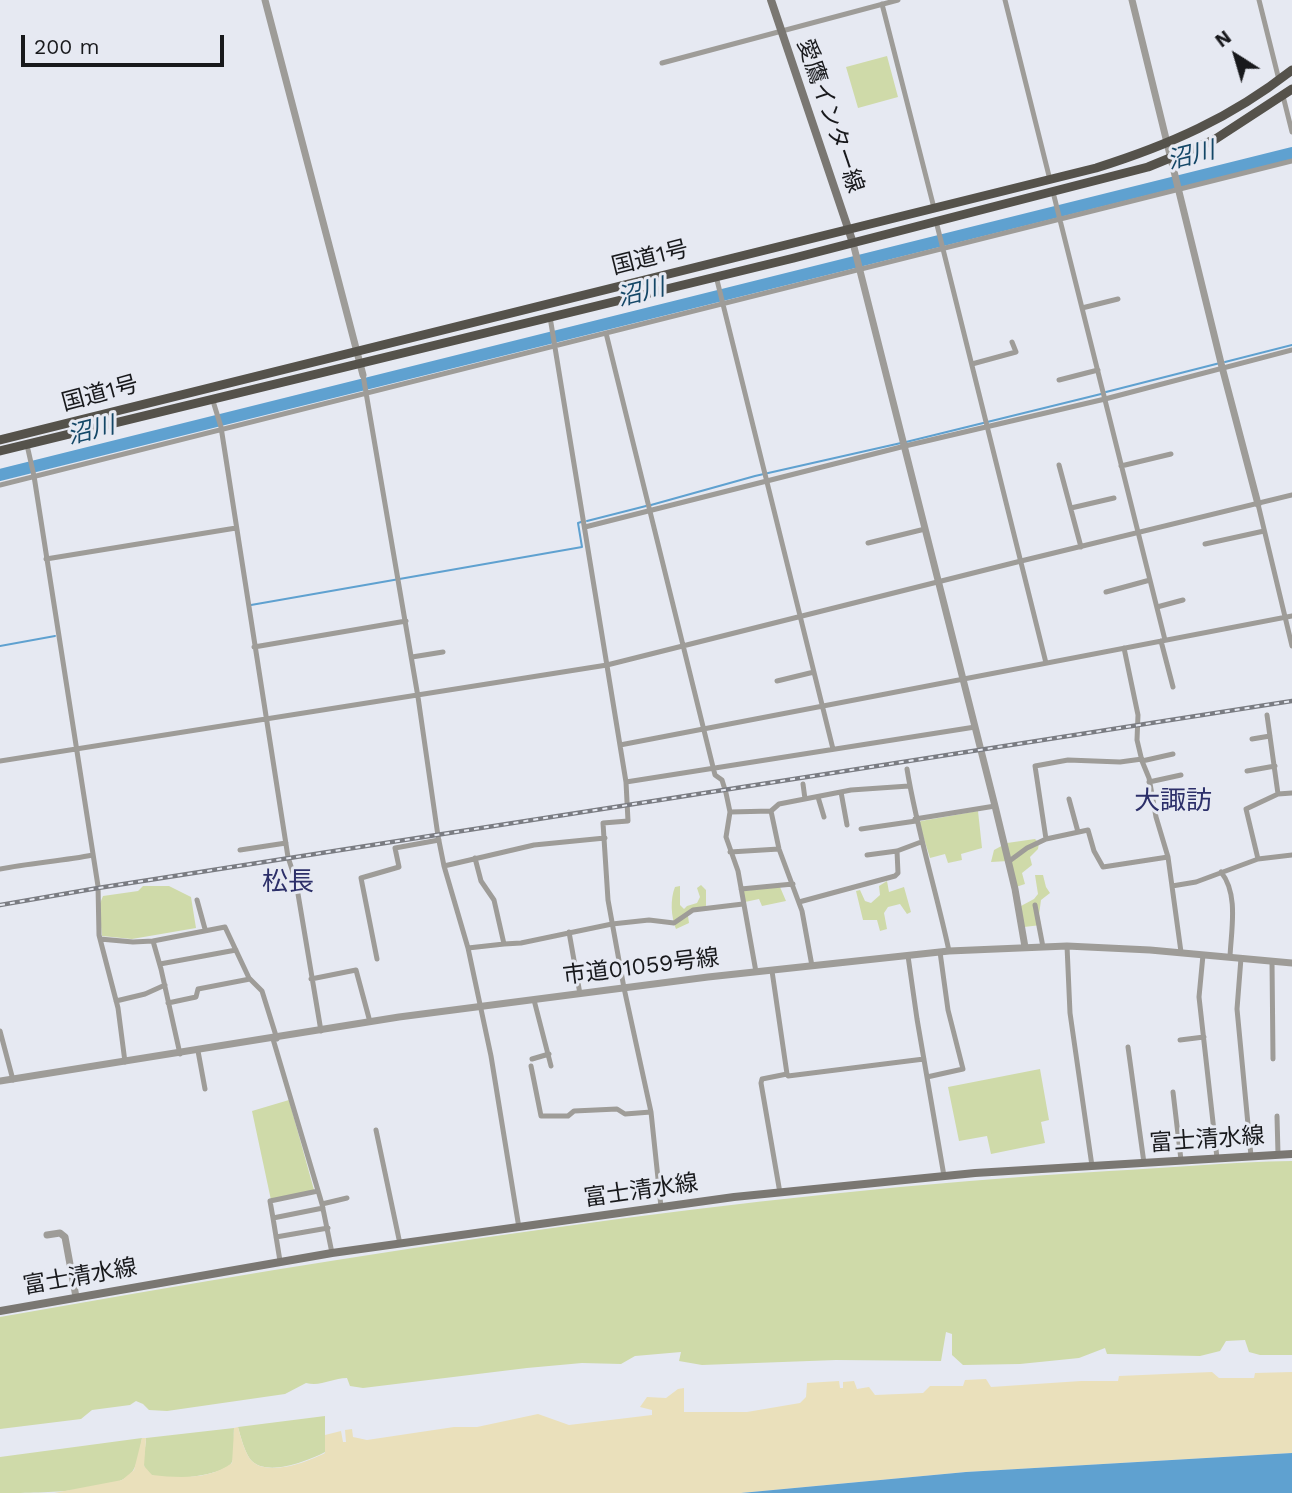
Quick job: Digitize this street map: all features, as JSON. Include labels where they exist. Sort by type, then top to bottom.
[{"type":"highway","name":"国道1号","points":[[0,440],[1050,180],[1167,144],[1241,107],[1292,70]]},
{"type":"highway","name":"国道1号","points":[[0,452],[214,406],[362,370],[550,317],[716,276],[854,248],[1054,197],[1171,159],[1214,140],[1292,89]]},
{"type":"main road","name":"愛鷹インター線","points":[[771,0],[854,248]]},
{"type":"main road","name":"富士清水線","points":[[0,1311],[332,1253],[661,1207],[944,1176],[1292,1154]]},
{"type":"street","points":[[265,0],[368,392],[439,840],[481,1007],[499,1097],[519,1228]]},
{"type":"street","points":[[662,63],[898,0]]},
{"type":"street","points":[[1005,0],[1050,180]]},
{"type":"street","points":[[1132,0],[1292,646]]},
{"type":"street","points":[[1259,0],[1279,80]]},
{"type":"street","points":[[881,4],[934,209]]},
{"type":"street","points":[[1283,96],[1292,132]]},
{"type":"street","points":[[0,485],[1178,187],[1292,161]]},
{"type":"street","points":[[1054,197],[1157,607],[1173,687]]},
{"type":"street","points":[[938,225],[1046,663]]},
{"type":"street","points":[[854,248],[995,806],[1025,947]]},
{"type":"street","points":[[716,276],[833,749]]},
{"type":"street","points":[[1082,309],[1118,299]]},
{"type":"street","points":[[550,317],[626,782],[628,821],[603,824],[607,890],[624,988],[651,1112],[661,1207]]},
{"type":"street","points":[[606,333],[713,769],[725,787],[730,812],[726,837],[738,871],[756,972]]},
{"type":"street","points":[[972,364],[1016,352],[1012,342]]},
{"type":"street","points":[[585,527],[905,446],[1105,399],[1292,350]]},
{"type":"street","points":[[1059,380],[1098,370]]},
{"type":"street","points":[[214,406],[220,428],[286,843],[296,882],[321,1031]]},
{"type":"street","points":[[27,445],[34,475],[98,888],[100,939],[116,1001],[125,1062]]},
{"type":"street","points":[[1121,466],[1171,454]]},
{"type":"street","points":[[1059,465],[1081,547]]},
{"type":"street","points":[[0,761],[607,666],[1292,495]]},
{"type":"street","points":[[1071,508],[1114,498]]},
{"type":"street","points":[[46,559],[236,528]]},
{"type":"street","points":[[868,543],[925,529]]},
{"type":"street","points":[[1205,544],[1264,531]]},
{"type":"street","points":[[1106,592],[1150,580]]},
{"type":"street","points":[[1157,607],[1183,600]]},
{"type":"street","points":[[620,746],[1292,616]]},
{"type":"street","points":[[254,646],[406,621]]},
{"type":"street","points":[[1124,648],[1139,715],[1138,740],[1142,760],[1168,857],[1181,952]]},
{"type":"street","points":[[412,657],[443,652]]},
{"type":"street","points":[[777,681],[814,672]]},
{"type":"street","points":[[1267,715],[1278,793]]},
{"type":"street","points":[[626,782],[975,727]]},
{"type":"street","points":[[1252,739],[1270,736]]},
{"type":"street","points":[[1046,839],[1035,766],[1068,760],[1121,762],[1173,754]]},
{"type":"street","points":[[1247,771],[1275,766]]},
{"type":"street","points":[[906,769],[921,842],[934,883],[949,951]]},
{"type":"street","points":[[1149,782],[1181,775]]},
{"type":"street","points":[[803,784],[805,799]]},
{"type":"street","points":[[730,812],[771,811],[779,803],[841,792],[909,786]]},
{"type":"street","points":[[841,792],[847,825]]},
{"type":"street","points":[[1258,859],[1246,809],[1278,793],[1292,793]]},
{"type":"street","points":[[818,797],[824,817]]},
{"type":"street","points":[[1069,799],[1078,832]]},
{"type":"street","points":[[861,829],[995,806]]},
{"type":"street","points":[[771,811],[779,849],[799,902],[812,966]]},
{"type":"street","points":[[1008,862],[1027,848],[1046,839],[1088,830],[1094,851],[1103,867],[1168,857]]},
{"type":"street","points":[[444,866],[534,845],[605,838]]},
{"type":"street","points":[[377,959],[361,878],[399,867],[395,848],[439,840]]},
{"type":"street","points":[[867,855],[897,851],[921,842]]},
{"type":"street","points":[[240,850],[286,843]]},
{"type":"street","points":[[730,852],[779,849]]},
{"type":"street","points":[[799,902],[895,876],[898,873],[897,851]]},
{"type":"street","points":[[0,869],[93,855]]},
{"type":"street","points":[[1172,886],[1196,881],[1258,859],[1292,855]]},
{"type":"street","points":[[475,858],[481,881],[494,900],[504,944]]},
{"type":"street","points":[[1221,872],[1226,878],[1233,902],[1230,957]]},
{"type":"street","points":[[741,889],[793,884]]},
{"type":"street","points":[[197,900],[205,929]]},
{"type":"street","points":[[468,948],[521,943],[649,919],[674,923],[693,911],[743,904]]},
{"type":"street","points":[[1035,905],[1043,947]]},
{"type":"street","points":[[100,939],[133,943],[225,927],[250,979],[262,991],[323,1206],[332,1253]]},
{"type":"street","points":[[569,932],[580,994]]},
{"type":"street","points":[[153,941],[180,1054]]},
{"type":"street","points":[[1067,946],[1070,1013],[1091,1166]]},
{"type":"street","name":"市道01059号線","points":[[0,1082],[370,1022],[624,988],[949,951],[1067,946],[1181,952],[1292,963]]},
{"type":"street","points":[[160,964],[236,950]]},
{"type":"street","points":[[928,1077],[963,1069],[948,1010],[940,952]]},
{"type":"street","points":[[1203,955],[1199,997],[1217,1158]]},
{"type":"street","points":[[908,956],[944,1176]]},
{"type":"street","points":[[1241,958],[1237,1009],[1251,1156]]},
{"type":"street","points":[[1272,961],[1273,1059]]},
{"type":"street","points":[[311,979],[356,970],[370,1022]]},
{"type":"street","points":[[772,971],[787,1074]]},
{"type":"street","points":[[169,1003],[196,997],[198,989],[250,979]]},
{"type":"street","points":[[116,1001],[145,994],[165,985]]},
{"type":"street","points":[[534,1000],[551,1066]]},
{"type":"street","points":[[0,1031],[13,1080]]},
{"type":"street","points":[[1180,1040],[1204,1037]]},
{"type":"street","points":[[1128,1046],[1143,1163]]},
{"type":"street","points":[[198,1051],[205,1089]]},
{"type":"street","points":[[549,1054],[531,1062],[541,1116],[568,1116],[573,1111],[617,1109],[625,1114],[651,1112]]},
{"type":"street","points":[[780,1193],[762,1079],[924,1059]]},
{"type":"street","points":[[1173,1091],[1181,1160]]},
{"type":"street","points":[[1277,1116],[1278,1154]]},
{"type":"street","points":[[376,1130],[400,1244]]},
{"type":"street","points":[[280,1262],[271,1201],[318,1191]]},
{"type":"street","points":[[273,1218],[347,1198]]},
{"type":"street","points":[[276,1237],[328,1228]]},
{"type":"street","points":[[47,1235],[60,1233],[65,1237],[76,1297]]},
{"type":"green space","points":[[887,56],[898,97],[858,108],[846,67]]},
{"type":"green space","points":[[978,811],[982,848],[961,854],[962,860],[948,863],[945,854],[930,858],[919,823],[921,821]]},
{"type":"green space","points":[[1035,839],[1039,843],[1038,849],[1030,857],[1032,865],[1022,873],[1025,884],[1016,887],[1008,861],[991,862],[994,850],[1007,843]]},
{"type":"green space","points":[[1035,875],[1043,875],[1050,893],[1041,900],[1041,925],[1024,927],[1021,906],[1038,894]]},
{"type":"green space","points":[[887,881],[889,892],[904,887],[911,912],[907,914],[900,904],[888,907],[884,913],[887,929],[880,931],[877,920],[863,920],[856,891],[860,890],[865,901],[871,903],[880,895],[879,886]]},
{"type":"green space","points":[[701,885],[706,890],[706,906],[693,911],[688,916],[689,923],[676,929],[672,908],[675,887],[680,886],[680,905],[684,909],[697,903],[700,897],[697,888]]},
{"type":"green space","points":[[143,886],[169,886],[191,897],[196,928],[132,939],[102,936],[99,906],[103,896],[138,891]]},
{"type":"green space","points":[[780,887],[786,901],[762,906],[759,899],[745,902],[742,891]]},
{"type":"green space","points":[[1040,1069],[1049,1120],[1041,1122],[1045,1143],[991,1154],[987,1136],[959,1141],[948,1087]]},
{"type":"green space","points":[[289,1100],[314,1190],[271,1200],[252,1111]]},
{"type":"green space","points":[[1292,1161],[1292,1355],[1260,1355],[1249,1352],[1245,1340],[1226,1341],[1220,1351],[1200,1356],[1107,1354],[1105,1348],[1079,1358],[1020,1364],[963,1365],[952,1355],[952,1334],[946,1332],[941,1361],[836,1360],[702,1365],[679,1361],[681,1352],[635,1356],[621,1364],[582,1363],[527,1368],[363,1388],[350,1386],[347,1378],[342,1378],[317,1384],[306,1383],[285,1394],[167,1411],[149,1410],[136,1401],[130,1405],[92,1410],[81,1419],[0,1429],[0,1317],[414,1248],[691,1210],[970,1181]]},
{"type":"green space","points":[[325,1416],[325,1452],[308,1460],[276,1468],[257,1465],[250,1459],[238,1427]]},
{"type":"green space","points":[[234,1428],[232,1462],[223,1469],[213,1473],[174,1478],[162,1478],[146,1471],[146,1438]]},
{"type":"green space","points":[[142,1438],[135,1467],[130,1475],[120,1481],[68,1491],[0,1493],[0,1457]]},
{"type":"sand","points":[[1212,1372],[1219,1378],[1254,1378],[1255,1373],[1292,1372],[1292,1453],[966,1472],[741,1493],[54,1493],[122,1480],[134,1470],[142,1438],[146,1438],[144,1466],[152,1475],[183,1477],[204,1475],[223,1469],[232,1463],[234,1428],[238,1427],[250,1459],[257,1465],[276,1468],[298,1464],[325,1453],[325,1435],[341,1431],[343,1442],[346,1442],[345,1430],[352,1429],[353,1437],[367,1440],[454,1427],[477,1427],[538,1414],[569,1425],[652,1415],[652,1410],[640,1407],[647,1397],[666,1398],[684,1388],[684,1412],[747,1412],[800,1403],[806,1397],[807,1383],[839,1381],[840,1388],[843,1388],[843,1382],[854,1381],[857,1389],[869,1387],[875,1395],[923,1393],[930,1386],[963,1386],[965,1380],[986,1379],[991,1387],[1118,1381],[1119,1376]]},
{"type":"water","points":[[1292,1453],[1292,1493],[741,1493],[966,1472]]},
{"type":"waterway","name":"沼川","points":[[0,475],[1292,153]]},
{"type":"waterway","points":[[1225,362],[1292,345]]},
{"type":"waterway","points":[[1106,392],[1220,363]]},
{"type":"waterway","points":[[906,442],[1101,394]]},
{"type":"waterway","points":[[651,505],[755,476],[901,443]]},
{"type":"waterway","points":[[587,521],[646,506]]},
{"type":"waterway","points":[[251,605],[582,547],[578,523],[581,522]]},
{"type":"waterway","points":[[0,646],[55,636]]},
{"type":"railway","points":[[0,905],[1292,701]]},
{"type":"district","name":"大諏訪","points":[[1173,801]]},
{"type":"district","name":"松長","points":[[288,882]]}]
